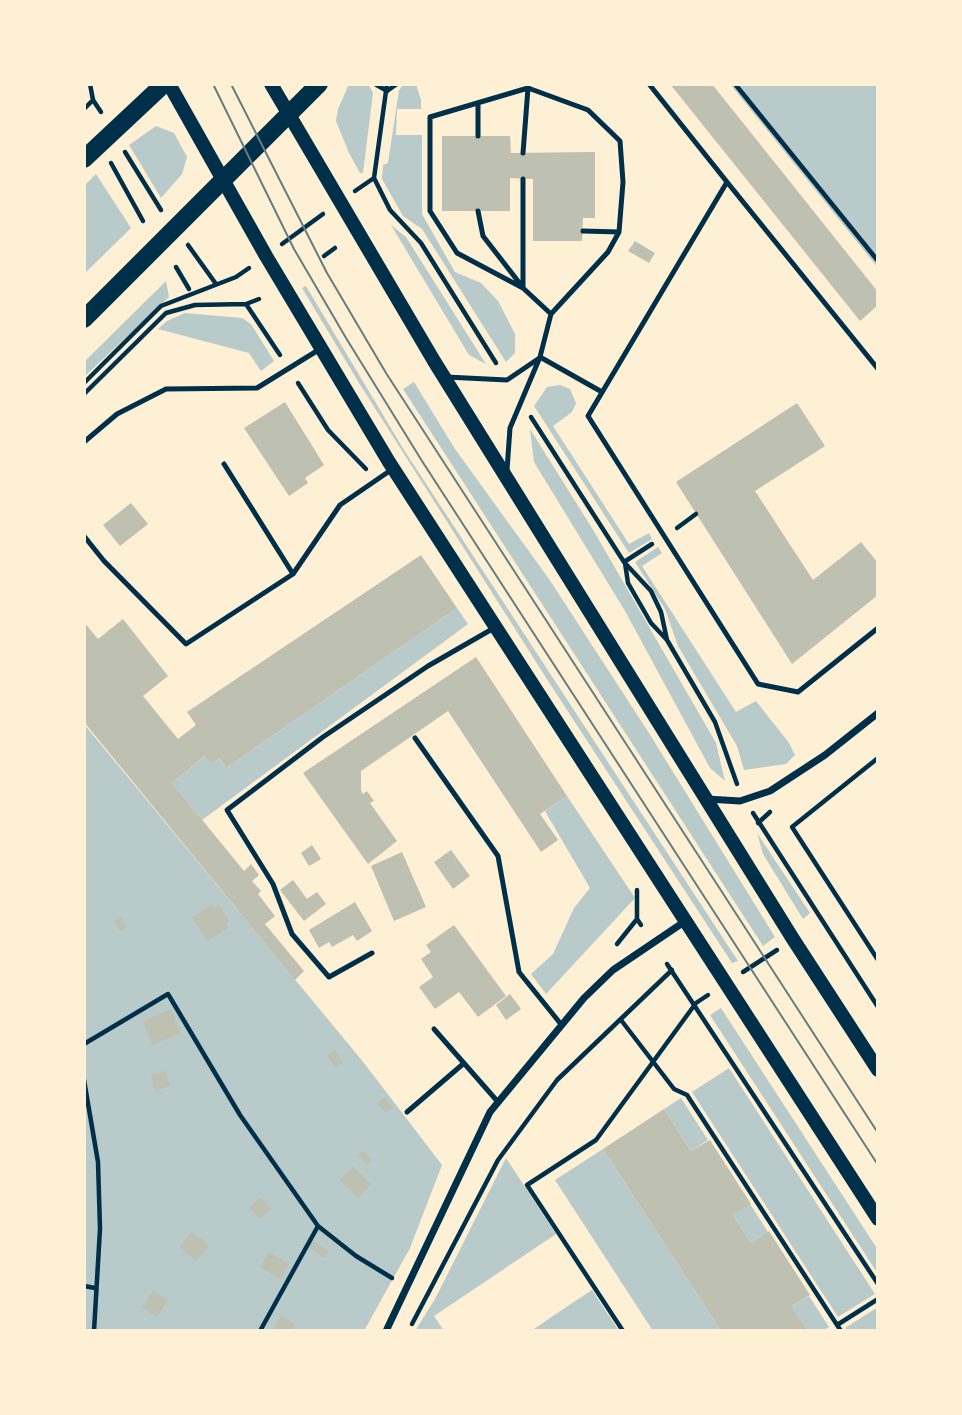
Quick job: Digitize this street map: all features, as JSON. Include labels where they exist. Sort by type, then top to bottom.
[{"type":"main road","points":[[84,159],[167,84],[320,349],[394,468],[684,922],[878,1219]]},
{"type":"main road","points":[[271,84],[444,376],[706,799],[878,1070]]},
{"type":"main road","points":[[84,318],[319,84]]},
{"type":"street","points":[[706,799],[746,800],[770,791],[878,713]]},
{"type":"street","points":[[386,1331],[481,1126],[498,1102],[560,1023],[613,970],[684,922]]},
{"type":"lane","points":[[649,84],[878,369]]},
{"type":"lane","points":[[523,153],[528,86]]},
{"type":"lane","points":[[506,476],[510,428],[540,357],[551,314],[608,252],[619,232],[623,182],[620,141],[588,110],[528,86],[430,117],[430,211],[457,253],[523,288]]},
{"type":"lane","points":[[478,103],[478,136]]},
{"type":"lane","points":[[523,179],[523,288]]},
{"type":"lane","points":[[727,182],[588,416],[758,684],[798,692],[878,628]]},
{"type":"lane","points":[[478,211],[483,236],[523,288],[551,314]]},
{"type":"lane","points":[[523,229],[533,229]]},
{"type":"lane","points":[[583,231],[619,232]]},
{"type":"lane","points":[[84,442],[117,414],[166,388],[257,388],[320,349]]},
{"type":"lane","points":[[540,357],[602,392]]},
{"type":"lane","points":[[444,376],[507,380],[540,357]]},
{"type":"lane","points":[[224,464],[293,574]]},
{"type":"lane","points":[[84,536],[104,561],[186,644],[293,574],[340,505],[394,468]]},
{"type":"lane","points":[[372,953],[329,977],[292,934],[273,884],[227,810],[323,737],[428,666],[497,627]]},
{"type":"lane","points":[[415,738],[498,856],[519,972],[560,1023]]},
{"type":"lane","points":[[434,1029],[498,1102]]},
{"type":"lane","points":[[407,1112],[463,1064]]},
{"type":"path","points":[[90,84],[93,100],[99,110]]},
{"type":"path","points":[[375,84],[387,91]]},
{"type":"path","points":[[387,84],[374,178],[398,221],[421,243]]},
{"type":"path","points":[[387,91],[397,84]]},
{"type":"path","points":[[735,84],[878,261]]},
{"type":"path","points":[[88,120],[84,110],[93,100]]},
{"type":"path","points":[[122,147],[158,206]]},
{"type":"path","points":[[109,160],[143,220]]},
{"type":"path","points":[[278,247],[317,218]]},
{"type":"path","points":[[324,256],[335,248]]},
{"type":"path","points":[[200,260],[216,284]]},
{"type":"path","points":[[176,267],[189,289]]},
{"type":"path","points":[[84,383],[161,306],[240,274]]},
{"type":"path","points":[[193,295],[195,305]]},
{"type":"path","points":[[84,394],[166,313],[195,305],[246,304],[259,299]]},
{"type":"path","points":[[246,304],[328,430],[376,480]]},
{"type":"path","points":[[624,562],[664,536]]},
{"type":"path","points":[[624,562],[628,583],[651,623],[667,640],[715,722],[746,800],[819,924],[878,1007]]},
{"type":"path","points":[[624,562],[651,592],[661,612],[667,640]]},
{"type":"path","points":[[878,758],[792,827],[878,960]]},
{"type":"path","points":[[632,881],[639,893],[637,919]]},
{"type":"path","points":[[740,974],[781,947]]},
{"type":"path","points":[[667,964],[696,1003],[878,1284]]},
{"type":"path","points":[[408,1331],[498,1160],[557,1080],[672,970]]},
{"type":"path","points":[[623,1331],[527,1185],[596,1140],[696,1003],[713,992]]},
{"type":"path","points":[[84,1044],[168,994],[240,1115],[318,1226],[356,1256],[409,1285]]},
{"type":"path","points":[[621,1020],[674,1089],[687,1095],[841,1331]]},
{"type":"path","points":[[84,1080],[98,1162],[100,1229],[94,1331]]},
{"type":"path","points":[[260,1331],[318,1226]]},
{"type":"path","points":[[84,1286],[95,1288]]},
{"type":"path","points":[[837,1325],[878,1299]]},
{"type":"shaded area","points":[[349,84],[368,84],[373,93],[363,173],[360,173],[349,153],[336,121]]},
{"type":"shaded area","points":[[404,84],[416,84],[421,109],[397,109],[396,135],[422,135],[422,214],[455,272],[481,283],[498,301],[515,334],[515,353],[506,362],[422,229],[403,216],[382,179],[383,165],[388,163],[399,90]]},
{"type":"shaded area","points":[[730,84],[878,84],[878,268]]},
{"type":"shaded area","points":[[156,126],[174,133],[187,157],[182,174],[161,198],[129,145]]},
{"type":"shaded area","points":[[96,174],[131,228],[84,274],[84,186]]},
{"type":"shaded area","points":[[391,225],[406,237],[486,364],[469,355]]},
{"type":"shaded area","points":[[166,281],[169,297],[84,377],[84,362]]},
{"type":"shaded area","points":[[306,286],[404,450],[738,961],[732,963],[550,684],[359,383],[302,288]]},
{"type":"shaded area","points":[[185,313],[242,318],[251,324],[274,361],[261,371],[249,353],[158,329],[167,321]]},
{"type":"shaded area","points":[[414,382],[455,449],[549,579],[649,733],[775,937],[763,946],[403,389]]},
{"type":"shaded area","points":[[560,385],[570,389],[576,403],[572,412],[553,426],[629,544],[649,533],[652,539],[629,553],[534,406],[547,387]]},
{"type":"shaded area","points":[[530,429],[595,533],[716,743],[725,781],[710,768],[625,611],[534,462]]},
{"type":"shaded area","points":[[658,547],[662,553],[642,566],[736,712],[756,701],[789,743],[795,755],[786,764],[744,770],[737,746],[678,646],[665,609],[635,562]]},
{"type":"shaded area","points":[[457,608],[468,624],[202,820],[172,783],[213,750],[226,768]]},
{"type":"shaded area","points":[[84,724],[364,1063],[442,1165],[410,1248],[364,1331],[84,1331]]},
{"type":"shaded area","points":[[567,796],[635,898],[546,994],[531,974],[553,954],[574,908],[590,888],[545,811]]},
{"type":"shaded area","points":[[757,833],[810,913],[803,919],[763,854]]},
{"type":"shaded area","points":[[721,1008],[878,1250],[878,1274],[710,1015]]},
{"type":"shaded area","points":[[729,1068],[875,1294],[838,1317],[692,1092]]},
{"type":"shaded area","points":[[681,1098],[708,1140],[691,1151],[664,1109]]},
{"type":"shaded area","points":[[603,1149],[721,1331],[653,1331],[555,1180]]},
{"type":"shaded area","points":[[506,1158],[556,1234],[434,1316],[444,1331],[415,1331],[435,1299]]},
{"type":"shaded area","points":[[750,1204],[768,1232],[751,1243],[733,1215]]},
{"type":"shaded area","points":[[592,1290],[619,1331],[531,1331],[550,1318]]},
{"type":"shaded area","points":[[809,1296],[829,1327],[823,1331],[808,1331],[792,1306]]},
{"type":"shaded area","points":[[878,1307],[878,1331],[847,1331],[845,1328]]},
{"type":"building","points":[[670,84],[712,84],[878,292],[878,305],[860,321]]},
{"type":"building","points":[[442,136],[510,136],[511,153],[595,152],[595,218],[583,218],[582,241],[533,241],[533,179],[510,178],[510,211],[442,211]]},
{"type":"building","points":[[635,241],[655,253],[649,263],[628,251]]},
{"type":"building","points":[[285,402],[324,465],[305,478],[308,483],[289,496],[244,428]]},
{"type":"building","points":[[797,403],[825,446],[755,491],[813,580],[861,542],[878,563],[878,595],[792,664],[676,482]]},
{"type":"building","points":[[131,503],[148,524],[120,546],[103,525]]},
{"type":"building","points":[[421,555],[457,608],[226,768],[219,758],[211,763],[205,756],[172,783],[244,871],[251,864],[259,875],[252,881],[261,891],[258,894],[275,916],[265,924],[304,971],[295,980],[84,722],[84,622],[98,639],[123,619],[168,676],[143,696],[178,739],[196,725],[187,712]]},
{"type":"building","points":[[476,657],[567,796],[540,814],[558,840],[541,852],[448,711],[361,771],[363,794],[367,791],[374,801],[370,803],[397,841],[368,864],[303,773]]},
{"type":"building","points":[[312,845],[321,859],[309,866],[301,853]]},
{"type":"building","points":[[451,850],[470,876],[453,889],[434,862]]},
{"type":"building","points":[[402,852],[426,907],[394,921],[371,866]]},
{"type":"building","points":[[293,880],[307,899],[317,892],[326,904],[304,921],[280,890]]},
{"type":"building","points":[[355,902],[372,931],[357,941],[353,935],[332,947],[329,942],[319,948],[309,930]]},
{"type":"building","points":[[212,905],[214,908],[219,905],[229,921],[226,924],[228,928],[207,941],[192,917]]},
{"type":"building","points":[[121,917],[127,927],[120,931],[114,920]]},
{"type":"building","points":[[454,925],[506,996],[478,1017],[459,992],[435,1009],[419,987],[433,977],[421,959],[431,952],[426,945]]},
{"type":"building","points":[[510,994],[521,1009],[506,1020],[496,1005]]},
{"type":"building","points":[[171,1009],[181,1033],[153,1045],[143,1021]]},
{"type":"building","points":[[335,1050],[343,1062],[335,1068],[327,1055]]},
{"type":"building","points":[[165,1071],[170,1086],[156,1091],[151,1076]]},
{"type":"building","points":[[384,1097],[393,1107],[386,1113],[377,1103]]},
{"type":"building","points":[[664,1109],[691,1151],[710,1140],[751,1204],[733,1215],[751,1243],[769,1231],[810,1295],[792,1306],[808,1331],[721,1331],[603,1149]]},
{"type":"building","points":[[363,1151],[372,1160],[367,1165],[358,1155]]},
{"type":"building","points":[[353,1166],[371,1184],[358,1198],[340,1180]]},
{"type":"building","points":[[261,1197],[271,1209],[260,1219],[249,1208]]},
{"type":"building","points":[[192,1231],[209,1246],[196,1261],[180,1247]]},
{"type":"building","points":[[314,1241],[329,1252],[324,1258],[309,1247]]},
{"type":"building","points":[[269,1252],[289,1264],[280,1279],[260,1267]]},
{"type":"building","points":[[153,1291],[168,1300],[157,1317],[142,1307]]},
{"type":"building","points":[[281,1316],[295,1324],[291,1331],[272,1331]]},
{"type":"tram line","points":[[213,84],[294,249],[346,338],[422,461],[878,1165]]},
{"type":"tram line","points":[[231,84],[327,273],[386,373],[878,1133]]}]
